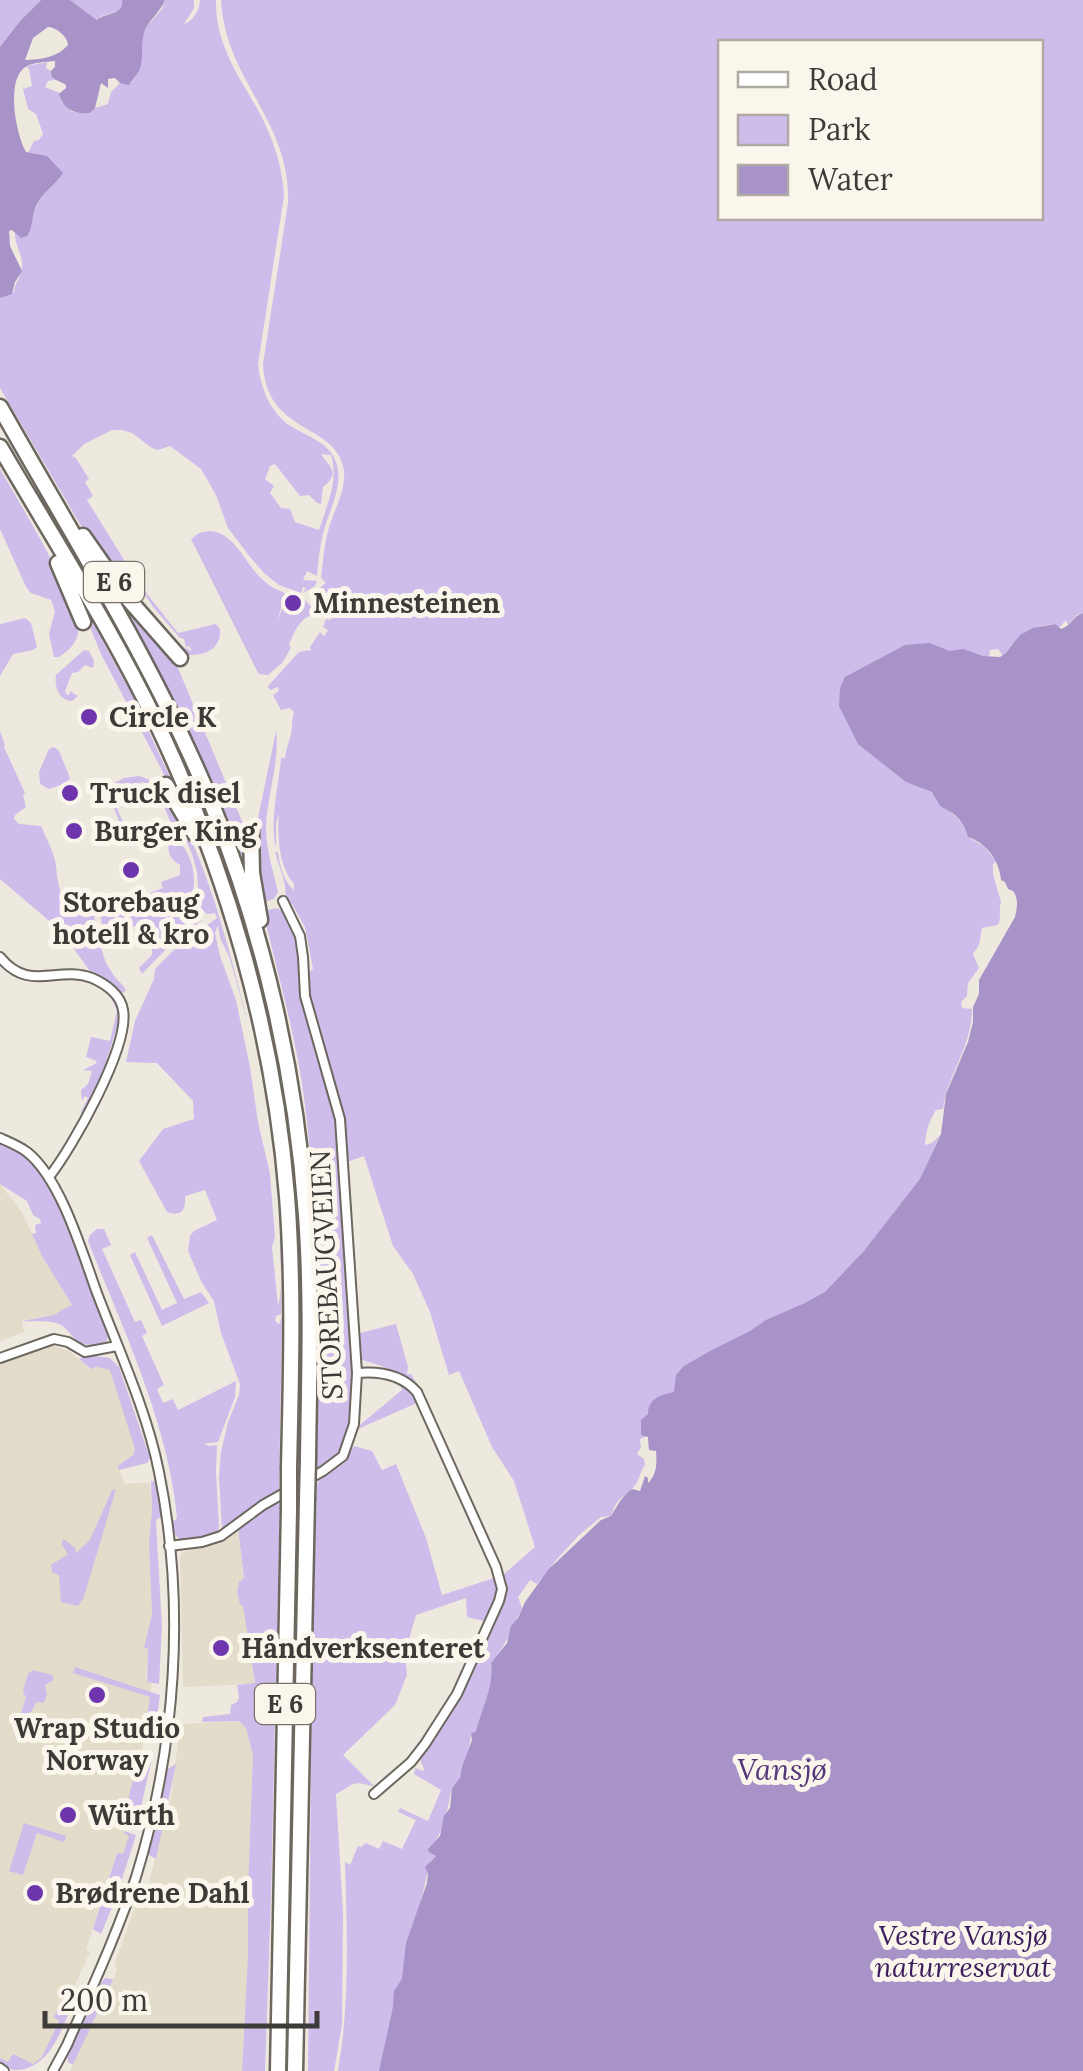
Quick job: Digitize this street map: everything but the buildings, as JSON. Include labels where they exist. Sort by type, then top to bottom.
[{"type":"highway","name":"E 6","points":[[0,407],[150,673],[193,761],[228,848],[265,969],[290,1083],[306,1213],[310,1322],[295,2071]]},
{"type":"highway","name":"E 6","points":[[0,447],[156,721],[195,811],[230,911],[258,1012],[273,1090],[286,1194],[293,1326],[278,2071]]},
{"type":"highway","name":"E 6","points":[[53,502],[69,515],[110,578],[180,658]]},
{"type":"highway","name":"E 6","points":[[53,538],[56,558],[82,622]]},
{"type":"highway","name":"E 6","points":[[166,785],[194,833],[220,902],[230,911]]},
{"type":"highway","name":"E 6","points":[[251,830],[254,892],[268,953],[265,969]]},
{"type":"street","name":"STOREBAUGVEIEN","points":[[169,1546],[220,1536],[262,1505],[323,1471],[343,1456],[354,1424],[357,1374],[340,1120],[305,996],[302,947],[296,924],[283,901]]},
{"type":"street","points":[[0,957],[25,976],[94,979],[114,993],[123,1008],[118,1042],[98,1095],[49,1177]]},
{"type":"street","points":[[0,1138],[25,1150],[49,1177],[80,1248],[144,1419],[158,1470],[169,1546],[174,1648],[157,1796],[135,1878],[68,2045],[53,2071]]},
{"type":"street","points":[[0,1358],[54,1339],[85,1352],[117,1346]]},
{"type":"street","points":[[357,1374],[369,1372],[397,1378],[416,1392],[501,1578],[502,1589],[492,1622],[457,1694],[418,1753],[374,1794]]},
{"type":"shaded area","points":[[0,1184],[23,1214],[42,1256],[73,1306],[58,1315],[22,1320],[24,1332],[0,1341]]},
{"type":"shaded area","points":[[52,1346],[68,1350],[90,1369],[113,1368],[136,1448],[118,1466],[125,1485],[150,1483],[152,1614],[146,1675],[147,1682],[152,1683],[142,1750],[123,1821],[124,1833],[130,1835],[123,1855],[116,1854],[86,1950],[90,1952],[42,2057],[33,2064],[14,2055],[8,2063],[0,2058],[0,1364]]},
{"type":"shaded area","points":[[238,1531],[243,1605],[255,1684],[183,1687],[180,1556]]},
{"type":"shaded area","points":[[239,1721],[246,1728],[253,1755],[242,2071],[70,2071],[117,1970],[114,1966],[139,1895],[146,1895],[172,1791],[180,1724]]},
{"type":"green space","points":[[0,0],[41,0],[0,47]]},
{"type":"green space","points":[[70,0],[122,0],[122,7],[97,20]]},
{"type":"green space","points":[[165,0],[194,0],[194,8],[184,24],[195,15],[200,0],[216,0],[222,40],[273,143],[284,196],[259,372],[276,413],[326,447],[336,461],[338,470],[317,576],[307,571],[303,580],[317,581],[303,593],[303,587],[301,593],[279,585],[264,573],[228,528],[201,469],[170,446],[158,450],[132,433],[112,430],[84,444],[72,456],[89,479],[85,482],[93,496],[87,500],[139,584],[178,633],[216,624],[220,629],[214,647],[197,655],[183,654],[127,591],[84,531],[0,388],[0,298],[14,292],[22,267],[12,229],[39,200],[35,153],[28,153],[43,134],[36,114],[28,109],[23,89],[32,86],[26,66],[47,62],[46,68],[54,80],[45,87],[60,93],[72,112],[90,113],[108,104],[111,92],[120,83],[131,83],[139,71],[147,26]],"holes":[[[321,454],[331,455],[334,474],[319,530],[295,522],[290,509],[281,508],[270,493],[274,486],[265,479],[270,466],[275,464],[300,496],[309,495],[321,504],[323,487],[333,474]],[[125,566],[154,608],[192,651],[173,639],[152,616],[117,571]]]},
{"type":"green space","points":[[221,0],[1083,0],[1083,613],[1068,625],[1066,620],[1059,628],[1055,624],[1029,631],[1003,656],[998,649],[990,650],[992,661],[933,792],[961,823],[968,837],[985,847],[996,861],[993,874],[1001,902],[998,925],[982,928],[973,954],[979,968],[961,1002],[962,1008],[972,1009],[968,1036],[943,1109],[936,1110],[927,1131],[925,1145],[940,1135],[922,1176],[928,1188],[895,1231],[656,1450],[649,1450],[648,1436],[640,1439],[637,1454],[645,1465],[634,1487],[617,1503],[611,1516],[601,1517],[579,1535],[549,1568],[556,1562],[547,1586],[542,1578],[537,1584],[530,1580],[518,1597],[522,1608],[491,1663],[485,1706],[476,1732],[471,1734],[463,1770],[452,1788],[441,1830],[429,1849],[436,1856],[430,1861],[422,1897],[399,2071],[338,2071],[346,1993],[345,1862],[350,1865],[358,1846],[366,1843],[379,1849],[383,1841],[402,1849],[416,1820],[398,1812],[400,1808],[428,1821],[441,1790],[414,1774],[415,1768],[424,1769],[419,1757],[492,1626],[500,1606],[504,1574],[535,1547],[514,1481],[492,1447],[459,1371],[449,1375],[430,1312],[413,1274],[393,1246],[364,1156],[347,1162],[344,1116],[307,993],[307,974],[313,969],[305,927],[292,904],[288,904],[275,851],[294,890],[280,851],[279,814],[276,847],[274,827],[281,758],[285,758],[294,712],[290,708],[281,710],[273,695],[278,687],[270,690],[268,686],[299,652],[311,650],[320,632],[324,636],[328,630],[323,627],[331,616],[325,617],[322,603],[310,595],[326,583],[321,578],[325,548],[344,471],[339,455],[329,444],[288,417],[267,387],[263,364],[288,203],[286,174],[269,124],[234,54]]},
{"type":"green space","points":[[0,469],[47,551],[77,619],[75,641],[59,657],[54,657],[49,634],[55,611],[51,600],[31,593],[26,587],[0,529]]},
{"type":"green space","points":[[53,515],[131,650],[183,754],[223,852],[262,980],[288,1110],[296,1176],[303,1309],[300,1469],[296,1462],[298,1315],[286,1133],[214,843],[169,733],[49,517]]},
{"type":"green space","points":[[209,531],[226,537],[263,580],[285,593],[277,623],[287,594],[305,600],[313,609],[312,615],[297,627],[282,663],[268,675],[257,671],[191,539]]},
{"type":"green space","points":[[118,595],[178,668],[242,821],[247,876],[189,733]]},
{"type":"green space","points":[[25,618],[31,623],[37,647],[13,654],[0,676],[0,624]]},
{"type":"green space","points":[[92,621],[175,788],[167,780],[101,654],[88,622]]},
{"type":"green space","points":[[84,650],[89,651],[94,661],[93,668],[85,665],[72,673],[65,691],[67,695],[70,691],[78,696],[67,700],[58,692],[56,675]]},
{"type":"green space","points":[[0,731],[25,793],[26,807],[14,819],[19,824],[41,826],[54,855],[64,900],[78,915],[94,916],[105,959],[126,990],[123,993],[92,974],[61,931],[0,879]]},
{"type":"green space","points":[[276,731],[266,827],[278,892],[274,899],[261,903],[257,823]]},
{"type":"green space","points":[[54,747],[70,778],[49,789],[40,784],[39,772],[49,749]]},
{"type":"green space","points":[[139,776],[158,787],[175,810],[206,876],[248,1023],[218,925],[215,933],[236,1000],[270,1174],[278,1306],[281,1280],[281,1314],[275,1320],[280,1323],[282,1316],[279,1492],[222,1531],[221,1452],[240,1384],[214,1301],[188,1251],[194,1231],[217,1220],[205,1190],[185,1196],[180,1213],[167,1212],[139,1161],[163,1129],[194,1119],[193,1101],[157,1063],[126,1062],[135,1021],[155,969],[177,947],[217,918],[215,913],[207,914],[199,906],[197,872],[186,840],[175,830],[159,793],[143,782],[111,793],[127,833],[124,834],[106,787]]},
{"type":"green space","points":[[171,836],[189,856],[194,878],[191,908],[202,920],[142,974],[139,968],[152,955],[152,927],[109,926],[106,951],[100,912],[163,888],[161,882],[180,875],[180,865],[169,853]]},
{"type":"green space","points":[[277,908],[287,915],[297,934],[301,991],[333,1101],[340,1141],[341,1216],[353,1361],[352,1416],[341,1453],[316,1472],[316,1288],[310,1151],[302,1080],[263,911]]},
{"type":"green space","points":[[114,996],[120,1010],[118,1024],[102,1075],[81,1121],[88,1098],[85,1096],[82,1101],[81,1090],[88,1084],[92,1071],[83,1070],[97,1063],[86,1057],[91,1037],[110,1041],[117,1011],[111,997]]},
{"type":"green space","points":[[0,1142],[30,1161],[49,1186],[108,1337],[106,1342],[86,1345],[56,1323],[22,1321],[54,1315],[72,1305],[32,1234],[36,1233],[35,1225],[41,1223],[40,1219],[33,1215],[27,1201],[0,1184]]},
{"type":"green space","points":[[97,1229],[104,1229],[111,1245],[102,1249],[135,1322],[141,1320],[147,1333],[142,1336],[164,1385],[157,1389],[163,1403],[173,1399],[178,1410],[236,1381],[235,1397],[218,1442],[204,1444],[217,1445],[219,1526],[215,1534],[180,1540],[174,1533],[172,1521],[177,1516],[164,1445],[142,1376],[88,1241]]},
{"type":"green space","points":[[152,1235],[184,1299],[201,1292],[209,1303],[162,1326],[130,1255],[135,1252],[162,1310],[177,1303],[147,1238]]},
{"type":"green space","points":[[396,1324],[407,1374],[411,1374],[419,1388],[392,1371],[362,1360],[360,1333]]},
{"type":"green space","points":[[88,1355],[110,1358],[119,1367],[150,1458],[147,1463],[119,1470],[118,1466],[135,1449],[110,1370],[91,1369],[79,1359]]},
{"type":"green space","points":[[396,1380],[409,1389],[417,1403],[358,1429],[402,1390],[394,1383]]},
{"type":"green space","points":[[354,1446],[372,1451],[382,1470],[396,1464],[426,1538],[442,1595],[497,1577],[498,1589],[488,1622],[467,1617],[466,1598],[416,1615],[405,1653],[407,1675],[395,1705],[343,1755],[375,1787],[357,1783],[336,1794],[343,1912],[342,2025],[334,2071],[308,2071],[317,1485],[344,1463]]},
{"type":"green space","points":[[151,1481],[156,1482],[162,1517],[156,1523],[162,1626],[159,1684],[147,1682],[148,1649],[144,1648],[152,1614]]},
{"type":"green space","points":[[300,1488],[297,1680],[291,1681],[296,1490]]},
{"type":"green space","points":[[116,1489],[84,1597],[78,1606],[61,1602],[59,1575],[52,1572],[51,1565],[68,1554],[62,1540],[76,1553],[90,1540],[112,1490]]},
{"type":"green space","points":[[280,1499],[265,2071],[242,2071],[253,1755],[246,1728],[239,1721],[202,1722],[203,1717],[230,1714],[231,1705],[239,1698],[237,1685],[255,1683],[243,1606],[237,1592],[244,1578],[238,1528]]},
{"type":"green space","points":[[75,1667],[160,1695],[154,1738],[144,1736],[150,1697],[73,1673]]},
{"type":"green space","points":[[33,1670],[52,1675],[54,1680],[45,1685],[44,1703],[36,1702],[24,1716],[24,1724],[29,1726],[27,1734],[18,1730],[17,1725],[26,1698],[23,1691]]},
{"type":"green space","points":[[140,1750],[151,1762],[137,1825],[123,1821]]},
{"type":"green space","points":[[290,1763],[294,1763],[289,2071],[283,2071]]},
{"type":"green space","points":[[176,1764],[156,1859],[148,1851],[166,1770]]},
{"type":"green space","points":[[24,1823],[66,1836],[64,1842],[37,1833],[23,1875],[9,1871]]},
{"type":"green space","points":[[124,1831],[136,1835],[101,1934],[93,1929],[117,1853],[123,1854],[129,1836]]},
{"type":"green space","points":[[105,1978],[113,1979],[73,2065],[67,2055]]},
{"type":"green space","points":[[60,2006],[69,2012],[43,2058],[25,2069],[14,2070],[0,2062],[0,2058],[8,2062],[13,2054],[33,2064],[42,2057],[59,2021],[54,2017]]},
{"type":"water","points":[[41,0],[70,0],[97,20],[120,9],[122,0],[165,0],[144,33],[138,73],[129,85],[115,78],[108,79],[108,88],[101,83],[90,113],[74,112],[64,104],[59,94],[66,85],[51,75],[55,61],[30,65],[19,75],[14,109],[26,152],[47,156],[63,173],[39,200],[27,236],[21,238],[9,231],[10,246],[22,271],[12,294],[0,298],[0,47]],"holes":[[[48,27],[64,36],[68,45],[48,57],[25,60],[33,38]]]},
{"type":"water","name":"Vansjø","points":[[1083,613],[1083,2071],[379,2071],[394,1991],[402,1979],[406,1943],[427,1883],[425,1867],[436,1856],[428,1849],[440,1836],[452,1788],[460,1778],[471,1734],[476,1731],[487,1697],[491,1663],[507,1643],[511,1626],[548,1570],[601,1520],[611,1516],[628,1492],[640,1491],[645,1476],[648,1483],[651,1480],[656,1451],[649,1450],[648,1437],[641,1435],[641,1420],[653,1401],[674,1392],[676,1375],[684,1366],[825,1292],[864,1251],[920,1179],[941,1134],[946,1094],[968,1042],[979,980],[1015,917],[1015,894],[1001,880],[998,865],[986,848],[968,837],[961,821],[940,806],[932,792],[906,782],[858,744],[839,706],[845,677],[905,645],[929,643],[950,651],[963,649],[1000,657],[1020,635],[1033,628],[1055,624],[1061,629]]},
{"type":"place","name":"Minnesteinen","points":[[293,603]]},
{"type":"place","name":"Circle K","points":[[89,717]]},
{"type":"place","name":"Truck disel","points":[[70,793]]},
{"type":"place","name":"Burger King","points":[[74,831]]},
{"type":"place","name":"Storebaug hotell & kro","points":[[131,870]]},
{"type":"place","name":"Håndverksenteret","points":[[221,1648]]},
{"type":"place","name":"Wrap Studio Norway","points":[[97,1695]]},
{"type":"place","name":"Würth","points":[[68,1815]]},
{"type":"place","name":"Brødrene Dahl","points":[[35,1893]]},
{"type":"park label","name":"Vestre Vansjø naturreservat","points":[[963,1951]]}]
